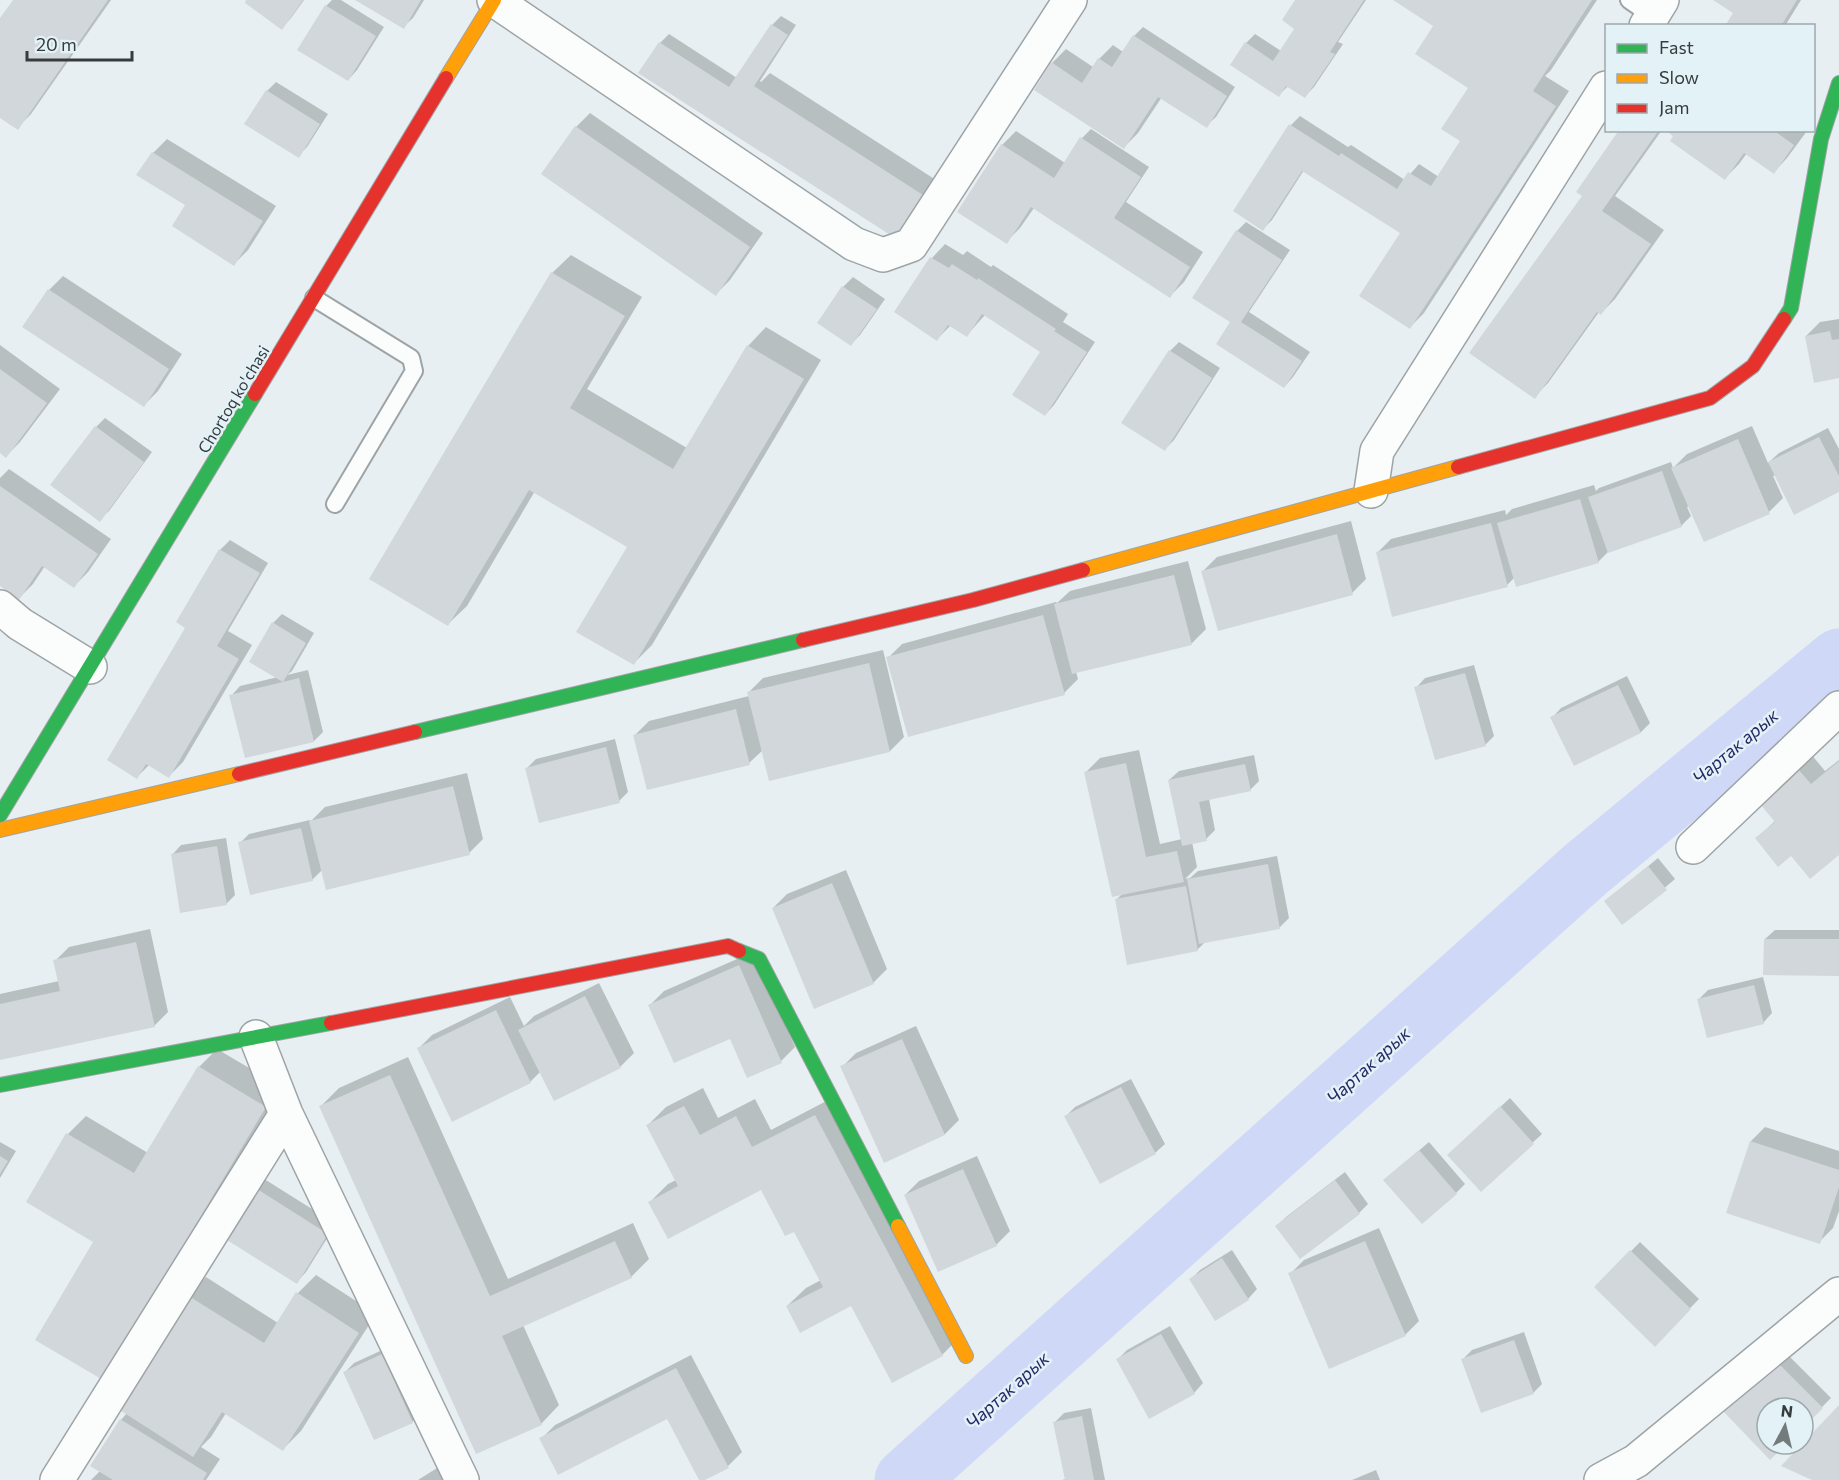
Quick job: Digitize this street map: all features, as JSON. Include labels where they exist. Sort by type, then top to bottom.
[{"type":"street","points":[[494,0],[854,244],[883,255],[911,245],[1070,0]]},
{"type":"street","name":"Chortoq ko'chasi","points":[[0,815],[494,0]]},
{"type":"street","points":[[0,830],[973,600],[1710,398],[1753,366],[1791,308],[1821,139],[1839,83]]},
{"type":"street","points":[[1371,491],[1377,451],[1605,90]]},
{"type":"street","points":[[0,607],[20,624],[90,667]]},
{"type":"street","points":[[1693,847],[1839,708]]},
{"type":"street","points":[[0,1085],[728,946],[759,959],[966,1356]]},
{"type":"street","points":[[256,1037],[285,1114],[462,1480]]},
{"type":"street","points":[[57,1480],[285,1114]]},
{"type":"street","points":[[1601,1480],[1636,1461],[1839,1294]]},
{"type":"lane","points":[[314,298],[411,358],[414,371],[335,504]]},
{"type":"building","points":[[13,0],[108,0],[18,130],[0,118],[0,18]]},
{"type":"building","points":[[246,0],[303,0],[282,30],[245,3]]},
{"type":"building","points":[[355,0],[421,0],[404,29]]},
{"type":"building","points":[[1295,0],[1364,0],[1330,52],[1335,54],[1305,98],[1286,86],[1279,97],[1230,65],[1245,42],[1273,61],[1294,29],[1282,20]]},
{"type":"building","points":[[1393,0],[1592,0],[1533,91],[1556,106],[1410,329],[1359,296],[1400,233],[1302,171],[1263,231],[1233,211],[1289,124],[1339,156],[1341,153],[1397,189],[1408,172],[1431,186],[1460,141],[1441,129],[1468,88],[1415,54],[1433,26]]},
{"type":"building","points":[[1713,0],[1797,0],[1782,24],[1726,24],[1733,13]]},
{"type":"building","points":[[325,5],[376,36],[348,81],[297,50]]},
{"type":"building","points":[[771,24],[788,35],[754,86],[923,195],[895,238],[638,73],[659,42],[729,87]]},
{"type":"building","points":[[1133,35],[1227,96],[1207,128],[1158,97],[1124,149],[1034,90],[1051,62],[1082,83],[1098,58],[1112,67]]},
{"type":"building","points":[[266,90],[320,124],[299,158],[244,124]]},
{"type":"building","points":[[575,126],[750,247],[716,296],[541,174]]},
{"type":"building","points":[[1618,132],[1658,132],[1602,211],[1651,244],[1601,315],[1597,312],[1535,399],[1469,353],[1582,196],[1576,192]]},
{"type":"building","points":[[1668,132],[1776,132],[1794,145],[1774,174],[1744,153],[1725,180],[1670,141],[1673,136]]},
{"type":"building","points":[[1080,137],[1141,177],[1114,218],[1190,267],[1170,298],[1031,207],[1007,244],[957,212],[1001,144],[1054,178]]},
{"type":"building","points":[[152,152],[263,221],[234,266],[172,226],[185,205],[136,175]]},
{"type":"building","points":[[1236,230],[1282,260],[1241,322],[1302,361],[1284,388],[1216,344],[1230,322],[1192,298]]},
{"type":"building","points":[[930,257],[949,268],[952,264],[977,280],[978,278],[1087,352],[1045,416],[1012,395],[1040,352],[982,314],[967,337],[948,325],[937,341],[894,312]]},
{"type":"building","points":[[551,272],[625,316],[570,408],[673,469],[747,345],[804,379],[634,665],[576,632],[627,547],[529,490],[448,626],[369,579]]},
{"type":"building","points":[[842,286],[877,309],[851,346],[817,323]]},
{"type":"building","points":[[48,289],[169,369],[144,407],[22,327]]},
{"type":"building","points":[[1830,331],[1832,340],[1839,339],[1839,378],[1814,383],[1805,336]]},
{"type":"building","points":[[1169,350],[1212,378],[1165,451],[1121,423]]},
{"type":"building","points":[[0,369],[47,403],[6,458],[0,453]]},
{"type":"building","points":[[95,426],[144,462],[100,522],[50,485]]},
{"type":"building","points":[[1819,437],[1839,476],[1839,492],[1794,515],[1768,462]]},
{"type":"building","points":[[1738,439],[1770,514],[1704,542],[1671,468]]},
{"type":"building","points":[[1662,471],[1682,527],[1608,553],[1588,497]]},
{"type":"building","points":[[0,486],[98,554],[74,588],[42,566],[19,600],[0,586]]},
{"type":"building","points":[[1580,499],[1599,563],[1516,587],[1497,523]]},
{"type":"building","points":[[1491,523],[1508,587],[1392,617],[1376,552]]},
{"type":"building","points":[[1337,534],[1353,595],[1218,631],[1201,571]]},
{"type":"building","points":[[219,549],[260,573],[217,646],[239,659],[169,778],[146,764],[137,779],[107,760],[185,628],[176,622]]},
{"type":"building","points":[[1174,575],[1192,645],[1072,674],[1054,604]]},
{"type":"building","points":[[1043,615],[1065,695],[908,737],[886,657]]},
{"type":"building","points":[[272,622],[306,643],[283,682],[249,662]]},
{"type":"building","points":[[869,663],[890,752],[769,781],[747,692]]},
{"type":"building","points":[[1465,673],[1486,746],[1435,760],[1414,687]]},
{"type":"building","points":[[299,678],[314,742],[245,758],[229,695]]},
{"type":"building","points":[[1618,685],[1641,733],[1574,766],[1550,717]]},
{"type":"building","points":[[736,709],[750,765],[647,790],[633,735]]},
{"type":"building","points":[[606,747],[620,803],[539,823],[525,768]]},
{"type":"building","points":[[1791,761],[1811,784],[1839,761],[1839,855],[1810,879],[1791,856],[1778,867],[1755,838],[1775,822],[1752,794]]},
{"type":"building","points":[[1126,763],[1146,857],[1177,851],[1184,882],[1112,897],[1084,772]]},
{"type":"building","points":[[1245,764],[1251,791],[1199,802],[1207,841],[1182,846],[1168,780]]},
{"type":"building","points":[[453,786],[470,855],[326,890],[309,821]]},
{"type":"building","points":[[301,828],[313,881],[250,895],[238,842]]},
{"type":"building","points":[[217,846],[227,905],[180,913],[171,854]]},
{"type":"building","points":[[1268,864],[1280,929],[1199,944],[1187,879]]},
{"type":"building","points":[[1648,866],[1667,890],[1622,925],[1604,901]]},
{"type":"building","points":[[832,883],[874,984],[814,1009],[772,908]]},
{"type":"building","points":[[1186,886],[1198,951],[1127,965],[1115,899]]},
{"type":"building","points":[[1764,939],[1839,939],[1839,976],[1763,975]]},
{"type":"building","points":[[136,942],[155,1027],[0,1060],[0,1004],[60,991],[53,960]]},
{"type":"building","points":[[739,965],[782,1063],[747,1078],[730,1039],[674,1063],[648,1005]]},
{"type":"building","points":[[1754,985],[1764,1024],[1707,1038],[1697,999]]},
{"type":"building","points":[[585,996],[621,1068],[554,1101],[518,1030]]},
{"type":"building","points":[[496,1010],[531,1083],[452,1122],[417,1048]]},
{"type":"building","points":[[902,1039],[945,1135],[884,1163],[840,1066]]},
{"type":"building","points":[[198,1066],[266,1107],[103,1380],[35,1340],[93,1242],[26,1202],[66,1133],[134,1173]]},
{"type":"building","points":[[390,1075],[490,1296],[615,1241],[632,1278],[502,1336],[542,1425],[476,1454],[319,1106]]},
{"type":"building","points":[[1121,1087],[1156,1154],[1100,1184],[1064,1116]]},
{"type":"building","points":[[684,1106],[700,1135],[736,1116],[752,1147],[815,1115],[943,1356],[892,1383],[851,1306],[800,1333],[786,1306],[823,1287],[794,1232],[785,1236],[761,1190],[668,1239],[648,1202],[678,1186],[646,1125]]},
{"type":"building","points":[[1500,1106],[1534,1144],[1481,1192],[1447,1155]]},
{"type":"building","points":[[1750,1141],[1839,1170],[1839,1187],[1820,1244],[1726,1213]]},
{"type":"building","points":[[1419,1150],[1457,1194],[1422,1224],[1383,1180]]},
{"type":"building","points":[[0,1156],[8,1161],[0,1174]]},
{"type":"building","points":[[963,1169],[997,1246],[938,1272],[904,1195]]},
{"type":"building","points":[[1335,1180],[1360,1214],[1300,1259],[1275,1226]]},
{"type":"building","points":[[251,1185],[328,1234],[297,1284],[219,1235]]},
{"type":"building","points":[[1365,1241],[1406,1336],[1329,1369],[1288,1273]]},
{"type":"building","points":[[1630,1250],[1691,1309],[1655,1347],[1594,1287]]},
{"type":"building","points":[[1222,1258],[1249,1300],[1215,1321],[1189,1279]]},
{"type":"building","points":[[296,1292],[359,1333],[283,1451],[222,1412],[193,1457],[115,1407],[187,1295],[264,1343]]},
{"type":"building","points":[[1161,1334],[1195,1394],[1149,1419],[1116,1359]]},
{"type":"building","points":[[1514,1340],[1534,1394],[1481,1413],[1461,1359]]},
{"type":"building","points":[[382,1354],[413,1423],[374,1440],[343,1372]]},
{"type":"building","points":[[1773,1358],[1811,1396],[1755,1396],[1755,1444],[1721,1409]]},
{"type":"building","points":[[676,1368],[729,1468],[705,1480],[699,1480],[667,1419],[558,1475],[539,1438]]},
{"type":"building","points":[[1815,1400],[1823,1408],[1815,1416]]},
{"type":"building","points":[[1839,1405],[1839,1480],[1812,1480],[1781,1466],[1791,1456],[1815,1456],[1815,1430]]},
{"type":"building","points":[[1082,1416],[1094,1480],[1065,1480],[1053,1422]]},
{"type":"building","points":[[120,1419],[207,1473],[203,1480],[113,1480],[90,1466]]},
{"type":"waterway","name":"Чартак арык","points":[[906,1480],[1586,869],[1839,660]]},
{"type":"traffic: fast","points":[[1784,319],[1791,308],[1821,139],[1839,83]]},
{"type":"traffic: fast","points":[[0,815],[255,394]]},
{"type":"traffic: fast","points":[[415,732],[803,640]]},
{"type":"traffic: fast","points":[[739,951],[759,959],[898,1226]]},
{"type":"traffic: fast","points":[[0,1085],[331,1023]]},
{"type":"traffic: slow","points":[[446,78],[494,0]]},
{"type":"traffic: slow","points":[[1083,570],[1458,467]]},
{"type":"traffic: slow","points":[[0,830],[239,774]]},
{"type":"traffic: slow","points":[[898,1226],[966,1356]]},
{"type":"traffic: jam","points":[[255,394],[446,78]]},
{"type":"traffic: jam","points":[[1458,467],[1710,398],[1753,366],[1784,319]]},
{"type":"traffic: jam","points":[[803,640],[973,600],[1083,570]]},
{"type":"traffic: jam","points":[[239,774],[415,732]]},
{"type":"traffic: jam","points":[[331,1023],[728,946],[739,951]]}]
